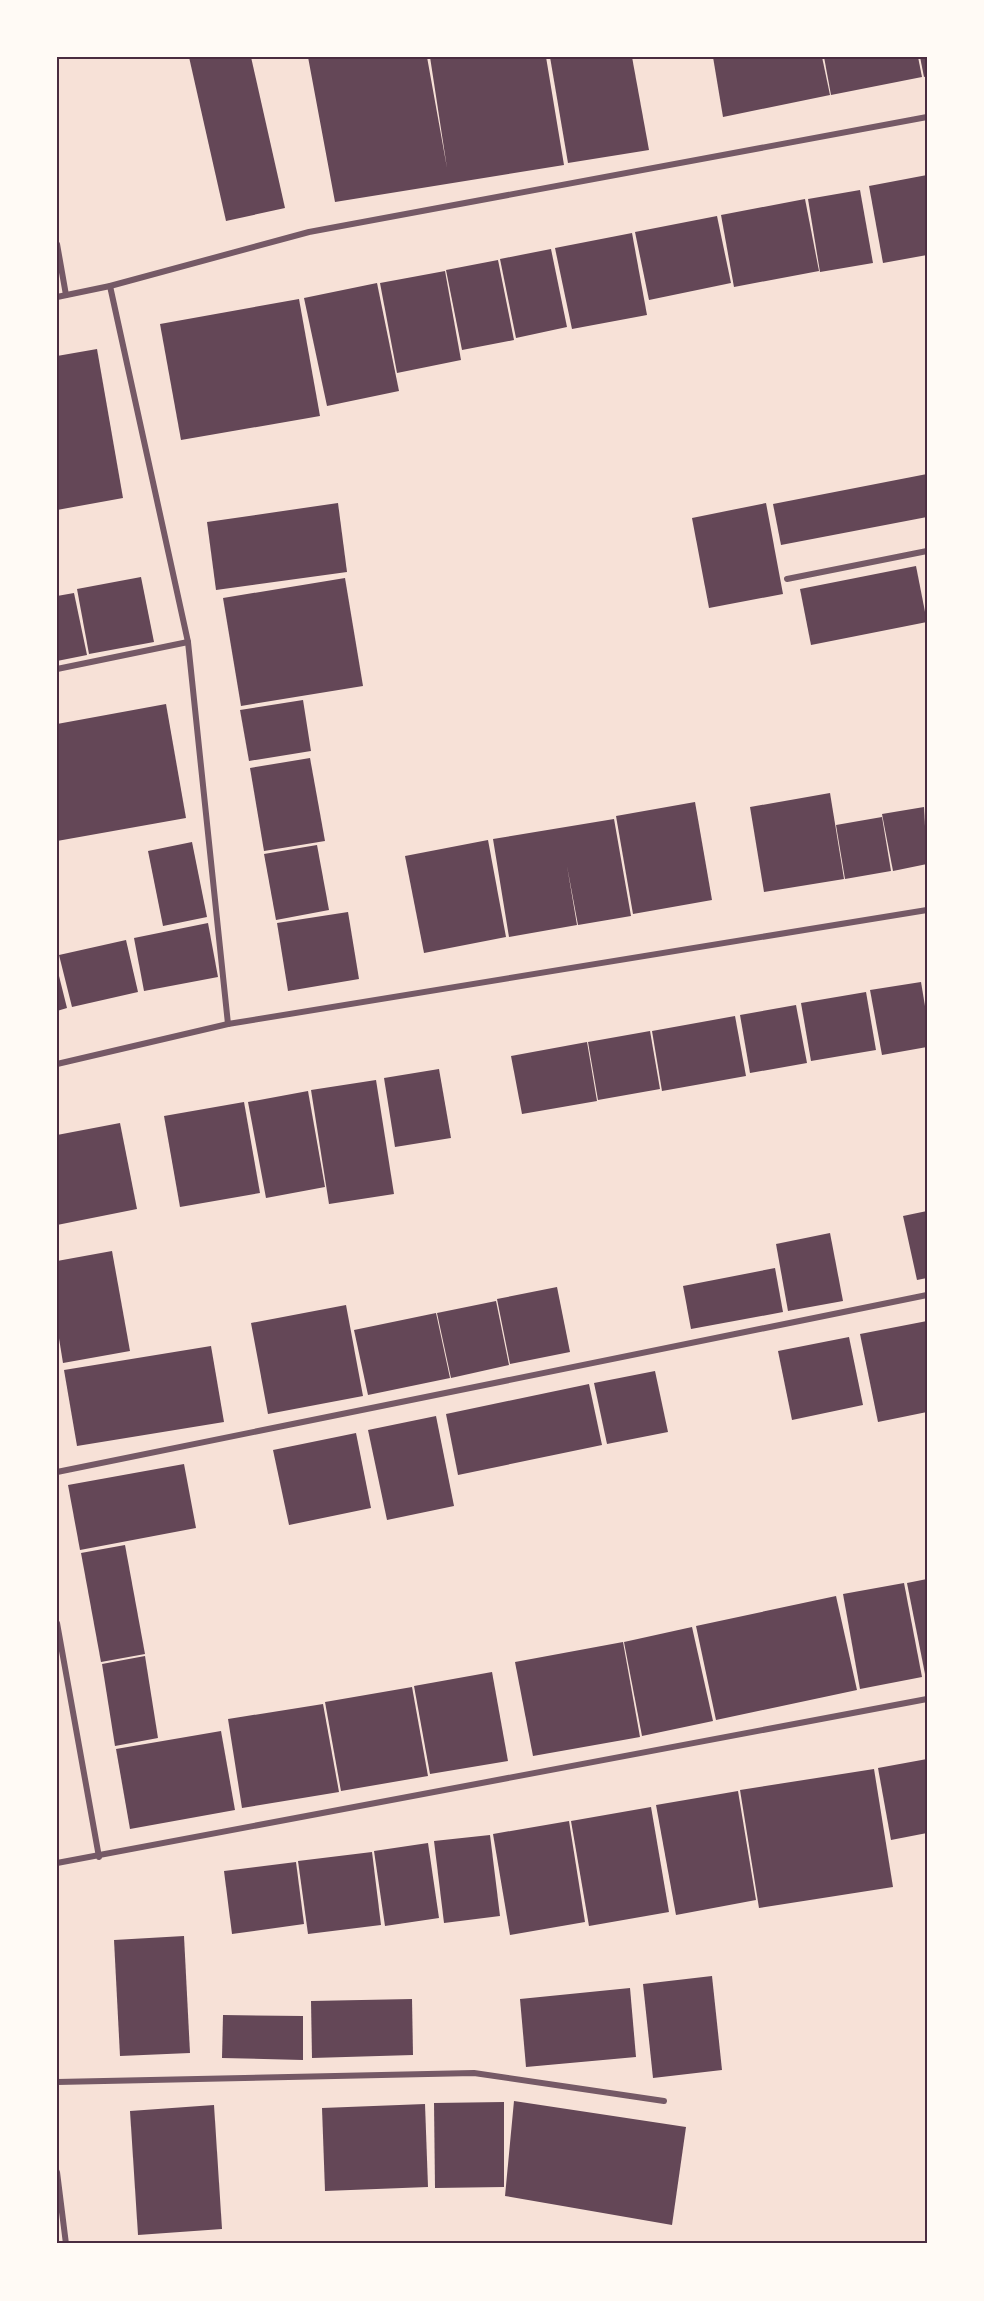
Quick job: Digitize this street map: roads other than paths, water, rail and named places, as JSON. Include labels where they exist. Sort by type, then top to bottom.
[{"type":"street","points":[[57,297],[110,286],[309,232],[927,117]]},
{"type":"street","points":[[57,244],[66,295]]},
{"type":"street","points":[[110,286],[188,642],[228,1024]]},
{"type":"street","points":[[787,579],[927,551]]},
{"type":"street","points":[[57,669],[188,642]]},
{"type":"street","points":[[57,1064],[228,1024],[927,910]]},
{"type":"street","points":[[57,1472],[927,1295]]},
{"type":"street","points":[[57,1623],[99,1857]]},
{"type":"street","points":[[57,1863],[99,1857],[927,1700]]},
{"type":"street","points":[[57,2082],[474,2073],[663,2101]]},
{"type":"street","points":[[57,2172],[66,2244]]}]
